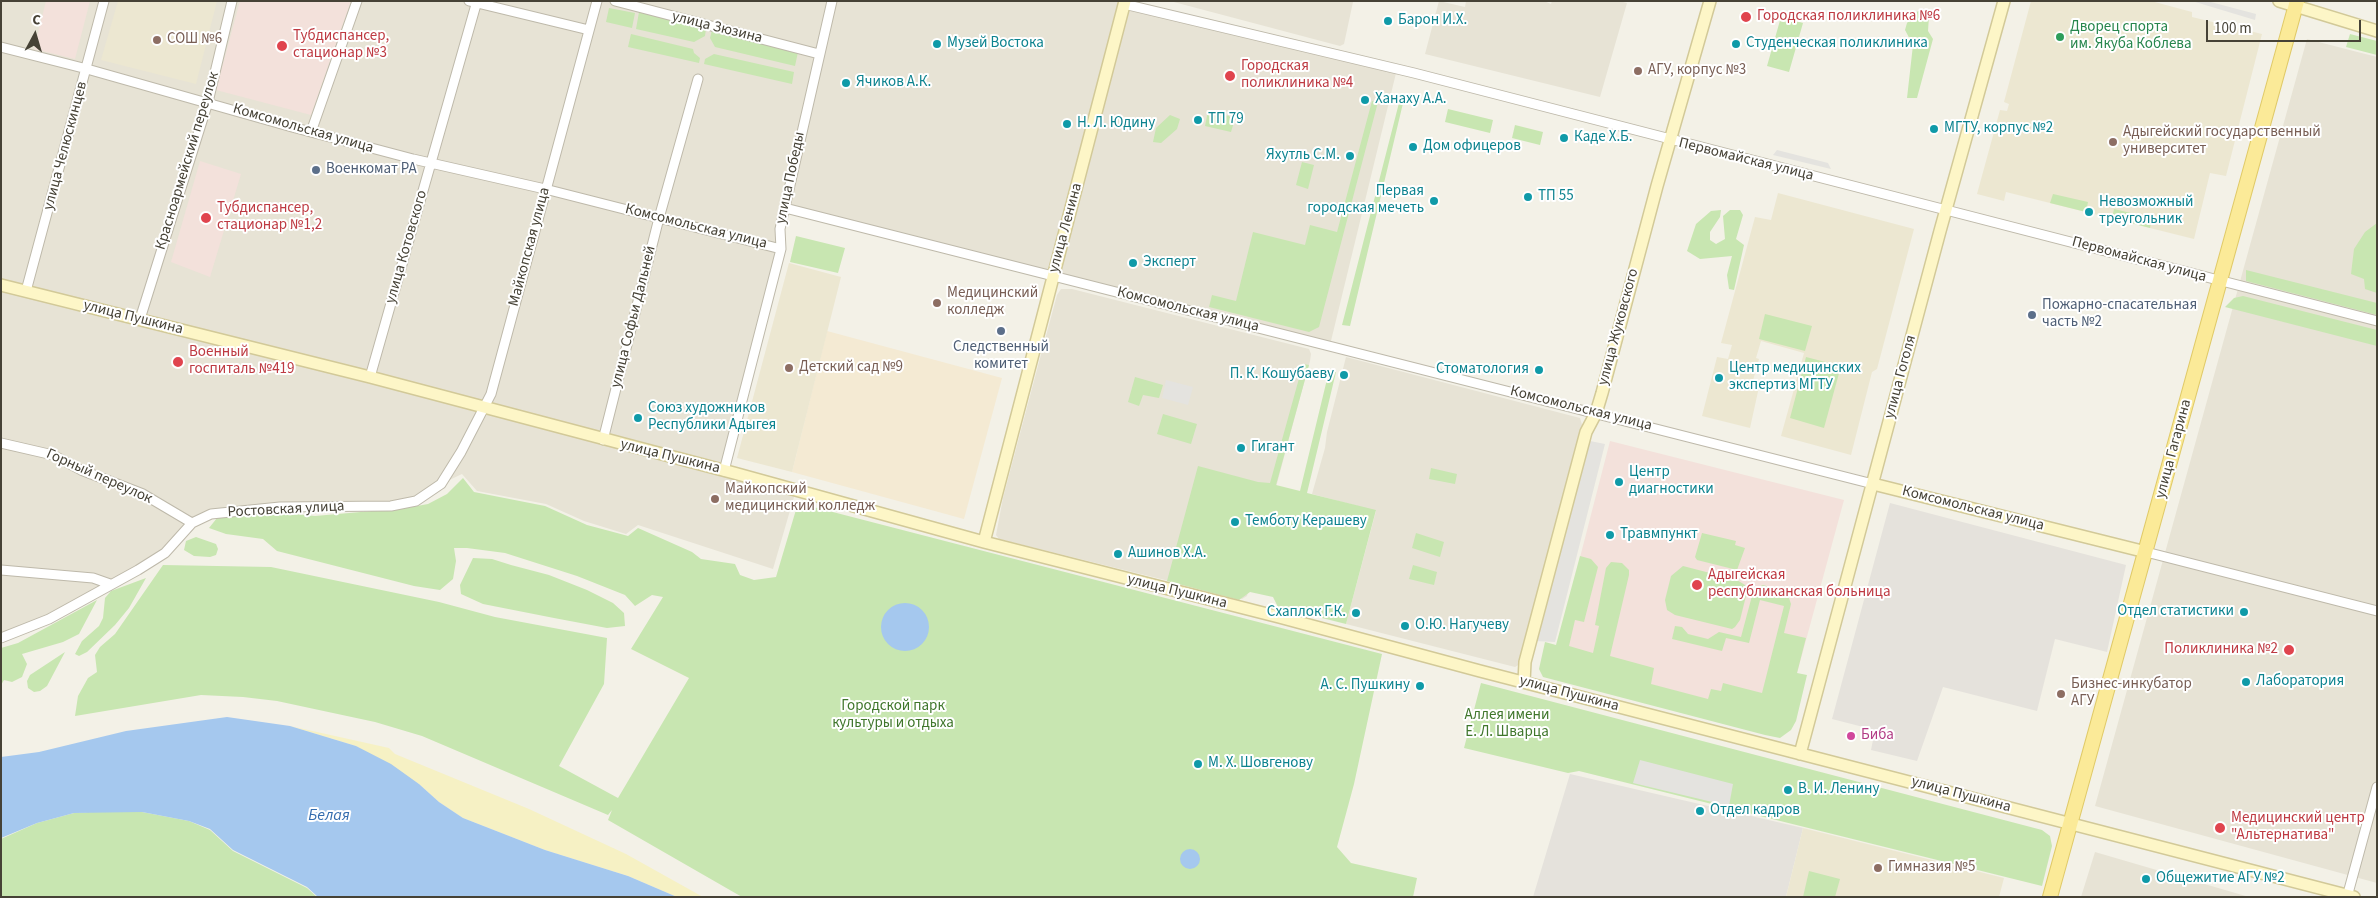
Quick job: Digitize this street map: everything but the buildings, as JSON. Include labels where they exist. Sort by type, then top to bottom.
[{"type":"main road","name":"улица Жуковского","points":[[1524,682],[1525,662],[1586,432],[1596,413],[1710,1]]},
{"type":"main road","name":"улица Гоголя","points":[[1800,754],[2004,1]]},
{"type":"main road","points":[[2279,1],[2296,4],[2377,31]]},
{"type":"main road","name":"улица Ленина","points":[[984,542],[1054,276],[1121,2]]},
{"type":"main road","name":"улица Гагарина","points":[[2050,897],[2296,4]]},
{"type":"main road","name":"улица Пушкина","points":[[1,285],[485,408],[984,542],[1259,607],[1524,682],[2350,896]]},
{"type":"main road","name":"Комсомольская улица","points":[[1873,484],[2146,552]]},
{"type":"street","name":"улица Челюскинцев","points":[[26,291],[104,1]]},
{"type":"street","name":"Красноармейский переулок","points":[[140,319],[208,102],[232,1]]},
{"type":"street","points":[[311,132],[357,1]]},
{"type":"street","name":"Майкопская улица","points":[[440,484],[485,408],[491,394],[597,1]]},
{"type":"street","name":"улица Зюзина","points":[[615,1],[819,54]]},
{"type":"street","name":"улица Победы","points":[[724,471],[781,249],[780,229],[832,1]]},
{"type":"street","points":[[474,2],[589,30]]},
{"type":"street","name":"улица Котовского","points":[[370,378],[474,2]]},
{"type":"street","name":"Первомайская улица","points":[[1121,2],[1414,73],[2377,321]]},
{"type":"street","name":"Комсомольская улица","points":[[1,47],[430,163],[545,189],[781,249]]},
{"type":"street","name":"улица Софьи Дальней","points":[[603,440],[659,218],[698,79]]},
{"type":"street","name":"Комсомольская улица","points":[[785,208],[1873,484]]},
{"type":"street","name":"Горный переулок","points":[[1,443],[14,444],[53,455],[81,470],[143,494],[192,524]]},
{"type":"street","name":"Ростовская улица","points":[[1,638],[49,618],[165,553],[192,524],[211,514],[280,507],[391,506],[416,501],[440,484]]},
{"type":"street","name":"Комсомольская улица","points":[[2146,552],[2377,611]]},
{"type":"street","points":[[1,570],[93,578],[110,584]]},
{"type":"street","points":[[2350,896],[2377,788]]},
{"type":"shaded area","points":[[1,1],[1125,1],[1397,69],[1330,345],[785,208],[781,249],[724,470],[796,490],[773,569],[638,525],[626,534],[584,521],[546,504],[477,491],[462,474],[441,484],[416,501],[211,514],[192,523],[165,553],[138,570],[1,638]]},
{"type":"shaded area","points":[[46,1],[90,1],[75,59],[34,49]]},
{"type":"shaded area","name":"СОШ №6","points":[[118,1],[217,1],[196,84],[101,60]]},
{"type":"shaded area","name":"Тубдиспансер, стационар №3","points":[[240,1],[351,1],[311,115],[216,90]]},
{"type":"shaded area","points":[[1170,1],[1353,2],[1344,44],[1340,46]]},
{"type":"shaded area","points":[[1439,1],[1465,7],[1466,1],[1544,1],[1551,4],[1552,1],[1619,1],[1627,3],[1600,97],[1425,54]]},
{"type":"shaded area","name":"Адыгейский государственный университет","points":[[2031,1],[2151,1],[2192,12],[2192,17],[2262,34],[2226,176],[2210,173],[2194,239],[2006,192],[2004,201],[1977,194],[2000,110],[2007,111],[2009,104],[2004,102]]},
{"type":"shaded area","points":[[2192,1],[2207,1],[2256,14],[2255,20]]},
{"type":"shaded area","points":[[2307,39],[2377,57],[2377,883],[2095,806]]},
{"type":"shaded area","points":[[1777,150],[1828,163],[1831,169],[1773,155]]},
{"type":"shaded area","name":"Тубдиспансер, стационар №1,2","points":[[200,161],[241,174],[210,277],[171,262]]},
{"type":"shaded area","points":[[1778,193],[1914,229],[1877,369],[1872,372],[1851,455],[1781,436],[1804,353],[1761,341],[1756,358],[1759,359],[1752,384],[1759,387],[1750,428],[1702,416],[1717,357],[1728,359],[1732,345],[1721,343],[1755,217],[1771,220]]},
{"type":"shaded area","name":"Детский сад №9","points":[[789,263],[841,277],[792,472],[737,458]]},
{"type":"shaded area","points":[[1061,289],[1072,289],[1309,349],[1311,354],[1310,361],[1247,596],[1242,599],[999,539],[996,535],[1003,498],[1057,295]]},
{"type":"shaded area","points":[[827,331],[1002,378],[964,519],[792,472]]},
{"type":"shaded area","points":[[1346,357],[1580,418],[1583,428],[1520,664],[1515,667],[1346,624],[1376,511],[1312,494],[1325,448],[1327,432]]},
{"type":"shaded area","points":[[1166,380],[1193,387],[1188,405],[1162,398]]},
{"type":"shaded area","points":[[1590,441],[1605,444],[1555,642],[1535,641]]},
{"type":"shaded area","name":"Адыгейская республиканская больница","points":[[1610,441],[1844,500],[1783,725],[1551,670]]},
{"type":"shaded area","points":[[1890,503],[2126,565],[2107,652],[2055,639],[2037,711],[1943,687],[1917,761],[1871,750],[1875,730],[1832,719]]},
{"type":"shaded area","points":[[1640,760],[1733,784],[1729,806],[1633,783]]},
{"type":"shaded area","points":[[1570,774],[1803,828],[1786,897],[1533,897]]},
{"type":"shaded area","name":"Гимназия №5","points":[[1803,828],[2004,878],[1999,897],[1786,897]]},
{"type":"shaded area","points":[[2095,852],[2249,897],[2081,897]]},
{"type":"green space","points":[[609,8],[635,13],[632,28],[606,22]]},
{"type":"green space","points":[[1918,11],[1925,12],[1929,16],[1928,31],[1933,39],[1917,98],[1907,98],[1913,45],[1905,30],[1907,23]]},
{"type":"green space","points":[[639,12],[706,29],[705,36],[694,42],[636,29]]},
{"type":"green space","points":[[1781,17],[1803,23],[1789,72],[1767,66]]},
{"type":"green space","points":[[712,30],[798,52],[795,66],[715,47],[710,38]]},
{"type":"green space","points":[[631,34],[693,49],[694,53],[700,58],[699,63],[628,47]]},
{"type":"green space","points":[[2350,34],[2377,41],[2377,55],[2346,47]]},
{"type":"green space","points":[[714,54],[794,72],[792,84],[704,64],[705,59]]},
{"type":"green space","points":[[1400,99],[1404,99],[1350,326],[1342,325]]},
{"type":"green space","points":[[1372,101],[1378,102],[1319,327],[1309,332],[1209,307],[1212,295],[1236,301],[1253,232],[1305,245],[1310,225],[1337,232]]},
{"type":"green space","points":[[1448,109],[1493,120],[1490,133],[1445,122]]},
{"type":"green space","points":[[1208,111],[1229,116],[1234,122],[1231,132],[1205,126]]},
{"type":"green space","points":[[1170,115],[1180,119],[1177,129],[1161,143],[1153,142],[1156,128]]},
{"type":"green space","points":[[1515,125],[1543,132],[1540,145],[1512,138]]},
{"type":"green space","points":[[1302,162],[1314,165],[1308,189],[1296,185]]},
{"type":"green space","points":[[2053,194],[2088,202],[2086,212],[2050,203]]},
{"type":"green space","points":[[2114,209],[2152,218],[2150,228],[2112,218]]},
{"type":"green space","points":[[1721,210],[1720,217],[1710,232],[1710,240],[1716,244],[1725,239],[1723,216],[1730,210],[1740,210],[1743,215],[1736,239],[1744,245],[1734,290],[1729,289],[1727,275],[1732,256],[1700,259],[1687,251],[1696,224],[1711,211]]},
{"type":"green space","points":[[2377,223],[2377,293],[2365,289],[2364,279],[2351,274],[2354,249],[2365,232]]},
{"type":"green space","points":[[796,236],[845,248],[838,273],[790,262]]},
{"type":"green space","points":[[2246,270],[2377,303],[2377,315],[2246,281]]},
{"type":"green space","points":[[2243,296],[2377,330],[2377,346],[2225,307],[2234,298]]},
{"type":"green space","points":[[1765,314],[1812,326],[1805,351],[1759,339]]},
{"type":"green space","points":[[1806,357],[1841,366],[1824,428],[1790,418]]},
{"type":"green space","points":[[1303,364],[1309,365],[1276,485],[1300,491],[1329,371],[1336,372],[1307,493],[1376,510],[1346,624],[1278,607],[1273,597],[1250,592],[1239,600],[1167,581],[1198,466],[1258,482],[1270,483]]},
{"type":"green space","points":[[1135,377],[1163,385],[1159,398],[1143,395],[1139,406],[1128,402]]},
{"type":"green space","points":[[1163,414],[1197,424],[1191,444],[1157,434]]},
{"type":"green space","points":[[1431,468],[1457,474],[1455,484],[1429,479]]},
{"type":"green space","name":"Городской парк культуры и отдыха","points":[[463,478],[474,492],[545,506],[587,525],[628,536],[638,528],[692,552],[701,559],[735,564],[740,575],[754,580],[776,577],[798,503],[1382,654],[1354,784],[1337,847],[1351,863],[1417,878],[1413,897],[742,897],[608,820],[612,810],[608,815],[422,736],[375,722],[277,701],[201,695],[75,716],[78,696],[88,678],[97,672],[95,655],[100,647],[115,634],[163,565],[271,567],[439,602],[495,617],[607,638],[604,684],[559,766],[618,798],[689,678],[631,649],[663,597],[652,595],[635,606],[625,595],[577,576],[505,553],[467,548],[454,548],[456,561],[453,579],[440,590],[414,586],[277,551],[263,539],[226,534],[209,528],[217,518],[283,513],[315,516],[406,508],[428,504],[447,494]]},
{"type":"green space","points":[[1416,533],[1444,542],[1440,557],[1412,548]]},
{"type":"green space","points":[[1702,533],[1736,541],[1735,545],[1745,548],[1737,570],[1697,560],[1695,557]]},
{"type":"green space","points":[[196,537],[216,544],[218,549],[216,555],[210,557],[194,556],[184,550],[186,541]]},
{"type":"green space","points":[[1580,556],[1591,559],[1598,567],[1584,622],[1575,620],[1569,646],[1593,653],[1599,626],[1595,625],[1606,568],[1611,562],[1622,563],[1629,570],[1629,575],[1610,656],[1654,668],[1651,684],[1708,699],[1711,689],[1721,691],[1723,683],[1762,693],[1784,606],[1760,600],[1749,643],[1726,638],[1722,651],[1672,639],[1675,626],[1682,627],[1688,634],[1708,639],[1719,632],[1741,637],[1753,592],[1756,588],[1763,585],[1787,592],[1791,604],[1784,633],[1806,638],[1797,673],[1807,675],[1796,721],[1791,730],[1780,738],[1765,735],[1543,677],[1539,669],[1545,642],[1556,645]]},
{"type":"green space","points":[[473,558],[492,559],[549,575],[587,590],[613,603],[624,613],[625,626],[607,628],[483,604],[461,594],[460,585]]},
{"type":"green space","points":[[1413,565],[1437,572],[1434,585],[1409,579]]},
{"type":"green space","points":[[1683,566],[1737,580],[1745,585],[1747,592],[1740,620],[1735,627],[1732,629],[1675,615],[1667,610],[1665,600],[1671,576]]},
{"type":"green space","points":[[146,578],[129,608],[115,625],[87,652],[79,656],[75,654],[82,641],[99,626],[103,618],[105,598],[111,591]]},
{"type":"green space","points":[[97,600],[79,634],[63,642],[22,654],[27,664],[22,677],[12,682],[4,680],[1,685],[1,648],[18,643]]},
{"type":"green space","points":[[65,652],[47,686],[40,691],[34,692],[28,688],[27,681],[30,675]]},
{"type":"green space","name":"Аллея имени Е. Л. Шварца","points":[[1481,683],[2042,830],[2050,836],[2052,846],[2042,886],[1579,771],[1568,773],[1464,748]]},
{"type":"green space","points":[[103,811],[142,812],[189,821],[210,830],[233,851],[307,888],[317,897],[1,897],[1,839],[37,823],[74,813]]},
{"type":"green space","points":[[1809,871],[1840,879],[1835,897],[1803,897]]},
{"type":"sand","points":[[290,726],[389,748],[395,754],[529,809],[626,854],[703,897],[677,897],[628,876],[545,850],[463,818],[439,802],[419,784],[356,746]]},
{"type":"water","points":[[905,603],[914,605],[922,610],[927,618],[929,627],[927,636],[922,644],[914,649],[905,651],[896,649],[888,644],[883,636],[881,627],[883,618],[888,610],[896,605]]},
{"type":"water","name":"Белая","points":[[227,717],[290,726],[356,746],[391,764],[419,784],[439,802],[463,818],[545,850],[628,876],[677,897],[318,897],[307,887],[233,850],[210,829],[189,821],[142,812],[74,813],[37,823],[1,838],[1,757],[39,752],[126,731]]},
{"type":"water","points":[[1190,849],[1197,852],[1200,859],[1197,866],[1190,869],[1183,866],[1180,859],[1183,852]]},
{"type":"place","name":"Городская поликлиника №6","points":[[1746,17]]},
{"type":"place","name":"Барон И.Х.","points":[[1388,21]]},
{"type":"place","name":"Дворец спорта им. Якуба Коблева","points":[[2060,37]]},
{"type":"place","name":"СОШ №6","points":[[157,40]]},
{"type":"place","name":"Музей Востока","points":[[937,44]]},
{"type":"place","name":"Студенческая поликлиника","points":[[1736,44]]},
{"type":"place","name":"Тубдиспансер, стационар №3","points":[[282,46]]},
{"type":"place","name":"АГУ, корпус №3","points":[[1638,71]]},
{"type":"place","name":"Городская поликлиника №4","points":[[1230,76]]},
{"type":"place","name":"Ячиков А.К.","points":[[846,83]]},
{"type":"place","name":"Ханаху А.А.","points":[[1365,100]]},
{"type":"place","name":"ТП 79","points":[[1198,120]]},
{"type":"place","name":"Н. Л. Юдину","points":[[1067,124]]},
{"type":"place","name":"МГТУ, корпус №2","points":[[1934,129]]},
{"type":"place","name":"Каде Х.Б.","points":[[1564,138]]},
{"type":"place","name":"Адыгейский государственный университет","points":[[2113,142]]},
{"type":"place","name":"Дом офицеров","points":[[1413,147]]},
{"type":"place","name":"Яхутль С.М.","points":[[1350,156]]},
{"type":"place","name":"Военкомат РА","points":[[316,170]]},
{"type":"place","name":"ТП 55","points":[[1528,197]]},
{"type":"place","name":"Первая городская мечеть","points":[[1434,201]]},
{"type":"place","name":"Невозможный треугольник","points":[[2089,212]]},
{"type":"place","name":"Тубдиспансер, стационар №1,2","points":[[206,218]]},
{"type":"place","name":"Эксперт","points":[[1133,263]]},
{"type":"place","name":"Медицинский колледж","points":[[937,303]]},
{"type":"place","name":"Пожарно-спасательная часть №2","points":[[2032,315]]},
{"type":"place","name":"Следственный комитет","points":[[1001,331]]},
{"type":"place","name":"Военный госпиталь №419","points":[[178,362]]},
{"type":"place","name":"Детский сад №9","points":[[789,368]]},
{"type":"place","name":"Стоматология","points":[[1539,370]]},
{"type":"place","name":"П. К. Кошубаеву","points":[[1344,375]]},
{"type":"place","name":"Центр медицинских экспертиз МГТУ","points":[[1719,378]]},
{"type":"place","name":"Союз художников Республики Адыгея","points":[[638,418]]},
{"type":"place","name":"Гигант","points":[[1241,448]]},
{"type":"place","name":"Центр диагностики","points":[[1619,482]]},
{"type":"place","name":"Майкопский медицинский колледж","points":[[715,499]]},
{"type":"place","name":"Темботу Керашеву","points":[[1235,522]]},
{"type":"place","name":"Травмпункт","points":[[1610,535]]},
{"type":"place","name":"Ашинов Х.А.","points":[[1118,554]]},
{"type":"place","name":"Адыгейская республиканская больница","points":[[1697,585]]},
{"type":"place","name":"Отдел статистики","points":[[2244,612]]},
{"type":"place","name":"Схаплок Г.К.","points":[[1356,613]]},
{"type":"place","name":"О.Ю. Нагучеву","points":[[1405,626]]},
{"type":"place","name":"Поликлиника №2","points":[[2289,650]]},
{"type":"place","name":"Лаборатория","points":[[2246,682]]},
{"type":"place","name":"А. С. Пушкину","points":[[1420,686]]},
{"type":"place","name":"Бизнес-инкубатор АГУ","points":[[2061,694]]},
{"type":"place","name":"Биба","points":[[1851,736]]},
{"type":"place","name":"М. Х. Шовгенову","points":[[1198,764]]},
{"type":"place","name":"В. И. Ленину","points":[[1788,790]]},
{"type":"place","name":"Отдел кадров","points":[[1700,811]]},
{"type":"place","name":"Медицинский центр \"Альтернатива\"","points":[[2220,828]]},
{"type":"place","name":"Гимназия №5","points":[[1878,868]]},
{"type":"place","name":"Общежитие АГУ №2","points":[[2146,879]]}]
